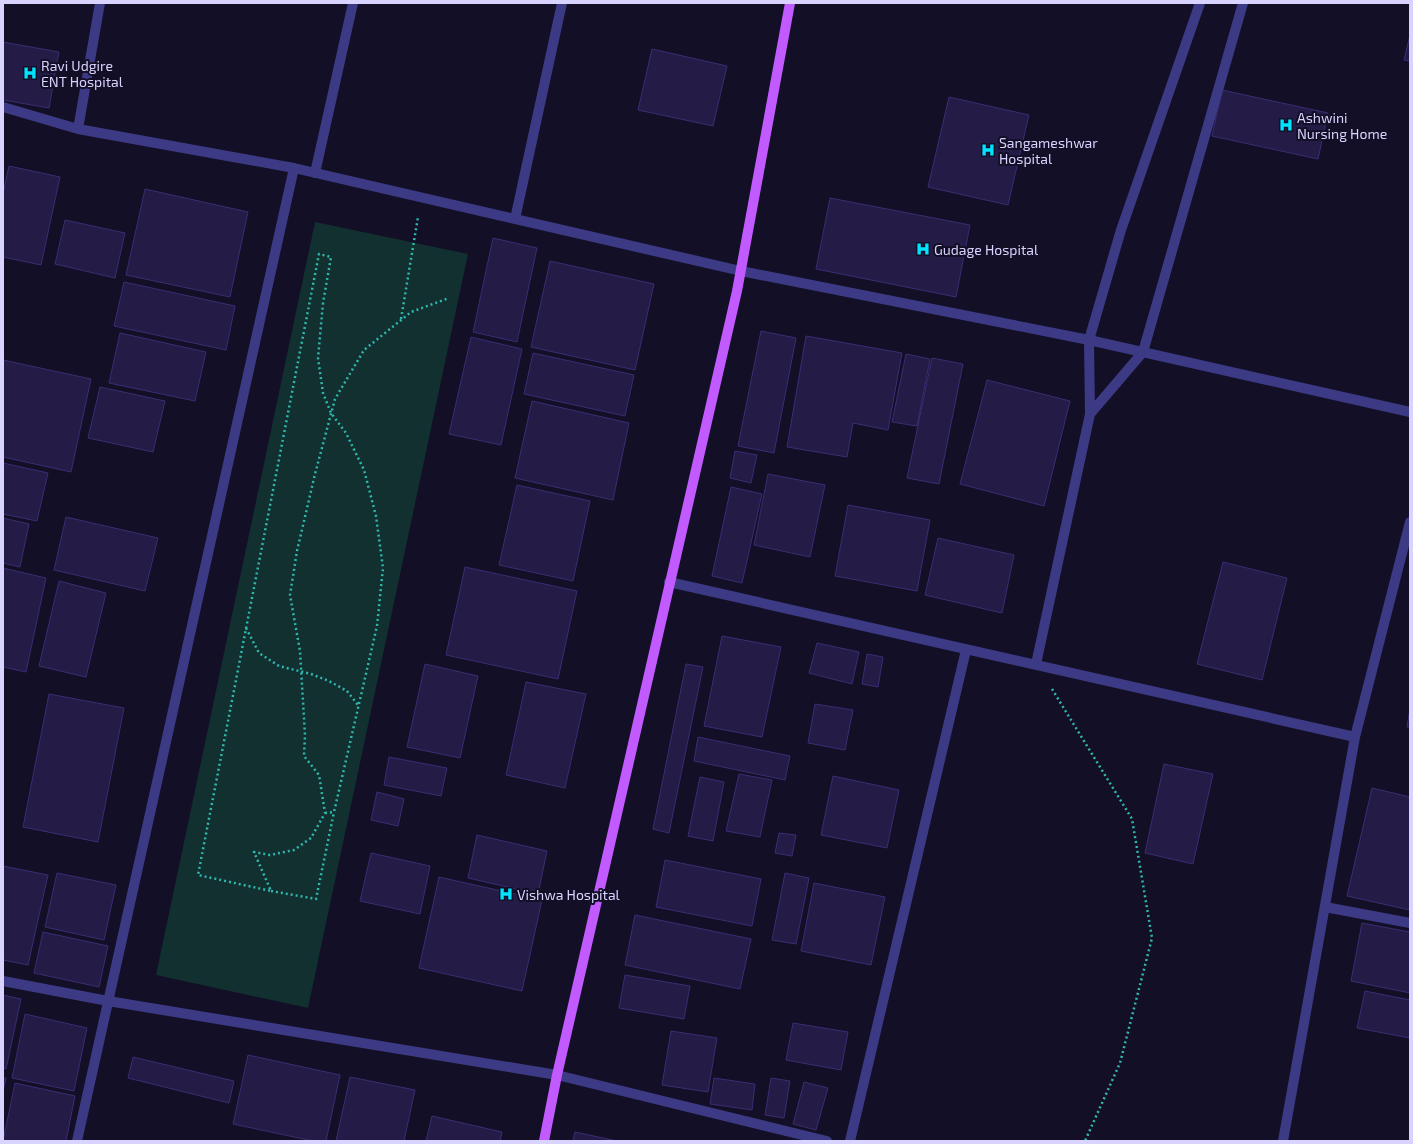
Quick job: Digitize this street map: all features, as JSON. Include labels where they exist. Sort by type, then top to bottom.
[{"type":"main road","points":[[544,1141],[557,1075],[741,270],[790,3]]},
{"type":"street","points":[[78,129],[100,3]]},
{"type":"street","points":[[315,173],[353,3]]},
{"type":"street","points":[[515,219],[562,3]]},
{"type":"street","points":[[1036,664],[1090,414],[1089,340],[1121,230],[1200,3]]},
{"type":"street","points":[[1090,414],[1143,352],[1243,3]]},
{"type":"street","points":[[3,107],[78,129],[294,168],[741,270],[1089,340],[1410,412]]},
{"type":"street","points":[[78,1141],[294,168]]},
{"type":"street","points":[[1284,1141],[1355,736],[1410,522]]},
{"type":"street","points":[[669,582],[966,650],[1036,664],[1355,736]]},
{"type":"street","points":[[850,1141],[966,650]]},
{"type":"street","points":[[1325,907],[1410,923]]},
{"type":"street","points":[[3,981],[108,1001],[557,1075],[827,1141]]},
{"type":"path","points":[[401,320],[421,197]]},
{"type":"path","points":[[319,254],[331,257],[322,303],[318,358],[323,393],[331,413],[346,433],[364,470],[376,516],[383,568],[376,626],[316,899],[198,875],[246,628],[319,254]]},
{"type":"path","points":[[271,891],[254,852],[270,855],[294,850],[311,838],[325,813],[319,775],[304,756],[306,735],[300,651],[290,595],[301,536],[335,399],[364,350],[411,312],[449,298]]},
{"type":"path","points":[[246,628],[259,653],[279,666],[311,674],[329,681],[347,691],[358,705]]},
{"type":"path","points":[[1036,664],[1132,819],[1152,938],[1120,1063],[1085,1141]]},
{"type":"path","points":[[325,813],[334,812]]},
{"type":"green space","points":[[315,222],[468,254],[308,1008],[156,975]]},
{"type":"building","points":[[1410,35],[1410,61],[1404,60]]},
{"type":"building","points":[[3,42],[59,52],[49,108],[3,100]]},
{"type":"building","points":[[652,49],[727,66],[713,126],[638,110]]},
{"type":"building","points":[[1222,90],[1328,113],[1318,159],[1212,136]]},
{"type":"building","points":[[949,97],[1029,115],[1008,205],[928,187]]},
{"type":"building","points":[[9,166],[60,177],[41,265],[3,257],[3,194]]},
{"type":"building","points":[[145,189],[248,212],[230,297],[126,275]]},
{"type":"building","points":[[830,198],[970,225],[956,297],[816,269]]},
{"type":"building","points":[[65,220],[125,233],[115,278],[55,264]]},
{"type":"building","points":[[493,238],[537,248],[517,342],[473,332]]},
{"type":"building","points":[[550,261],[654,284],[635,370],[531,347]]},
{"type":"building","points":[[124,282],[235,306],[226,350],[114,326]]},
{"type":"building","points":[[761,331],[796,338],[774,453],[738,446]]},
{"type":"building","points":[[120,333],[206,352],[195,401],[109,383]]},
{"type":"building","points":[[806,336],[902,353],[888,430],[853,423],[847,457],[787,447]]},
{"type":"building","points":[[471,337],[522,349],[501,445],[449,434]]},
{"type":"building","points":[[533,353],[634,375],[625,416],[524,394]]},
{"type":"building","points":[[906,354],[930,359],[917,426],[892,422]]},
{"type":"building","points":[[932,358],[963,364],[939,484],[907,478]]},
{"type":"building","points":[[3,360],[91,379],[71,472],[3,457]]},
{"type":"building","points":[[987,380],[1070,401],[1044,506],[960,484]]},
{"type":"building","points":[[100,387],[165,401],[153,452],[88,438]]},
{"type":"building","points":[[532,401],[629,423],[613,500],[515,478]]},
{"type":"building","points":[[735,451],[757,455],[751,483],[730,478]]},
{"type":"building","points":[[3,463],[48,473],[37,521],[3,514]]},
{"type":"building","points":[[768,474],[825,485],[810,557],[754,545]]},
{"type":"building","points":[[517,485],[590,501],[573,581],[499,565]]},
{"type":"building","points":[[731,487],[762,494],[742,583],[712,576]]},
{"type":"building","points":[[848,505],[930,520],[917,591],[835,576]]},
{"type":"building","points":[[66,517],[158,538],[145,591],[54,570]]},
{"type":"building","points":[[3,518],[29,524],[20,567],[3,563]]},
{"type":"building","points":[[938,538],[1014,555],[1002,613],[925,595]]},
{"type":"building","points":[[1223,562],[1287,578],[1262,680],[1197,664]]},
{"type":"building","points":[[465,567],[577,591],[558,679],[446,655]]},
{"type":"building","points":[[3,568],[46,578],[26,672],[3,667]]},
{"type":"building","points":[[59,581],[106,593],[86,677],[39,666]]},
{"type":"building","points":[[722,636],[781,647],[762,737],[704,726]]},
{"type":"building","points":[[817,643],[859,652],[852,684],[809,673]]},
{"type":"building","points":[[867,654],[883,657],[878,687],[862,684]]},
{"type":"building","points":[[425,664],[478,676],[460,758],[407,747]]},
{"type":"building","points":[[686,664],[703,667],[669,833],[653,829]]},
{"type":"building","points":[[526,682],[586,694],[565,788],[506,775]]},
{"type":"building","points":[[49,694],[124,708],[98,842],[23,827]]},
{"type":"building","points":[[815,704],[853,710],[845,750],[808,743]]},
{"type":"building","points":[[1410,709],[1410,727],[1407,727]]},
{"type":"building","points":[[698,737],[790,756],[785,780],[694,761]]},
{"type":"building","points":[[389,757],[447,768],[441,796],[384,785]]},
{"type":"building","points":[[1164,764],[1213,774],[1193,864],[1145,853]]},
{"type":"building","points":[[739,774],[772,780],[760,837],[726,831]]},
{"type":"building","points":[[833,776],[899,790],[887,848],[821,835]]},
{"type":"building","points":[[700,777],[724,782],[713,841],[688,836]]},
{"type":"building","points":[[1372,788],[1410,797],[1410,910],[1347,896]]},
{"type":"building","points":[[377,792],[404,799],[398,826],[371,820]]},
{"type":"building","points":[[779,833],[796,835],[792,856],[775,853]]},
{"type":"building","points":[[477,835],[547,851],[538,894],[468,878]]},
{"type":"building","points":[[371,853],[430,866],[420,914],[360,901]]},
{"type":"building","points":[[665,860],[761,879],[752,926],[656,907]]},
{"type":"building","points":[[3,866],[48,875],[28,965],[3,960]]},
{"type":"building","points":[[57,873],[116,885],[104,940],[45,927]]},
{"type":"building","points":[[785,873],[809,878],[796,944],[772,940]]},
{"type":"building","points":[[439,877],[542,900],[522,991],[419,968]]},
{"type":"building","points":[[814,883],[885,897],[871,965],[801,951]]},
{"type":"building","points":[[635,915],[751,939],[740,989],[625,965]]},
{"type":"building","points":[[1362,923],[1410,932],[1410,993],[1351,981]]},
{"type":"building","points":[[43,932],[108,946],[99,987],[34,973]]},
{"type":"building","points":[[625,975],[690,986],[684,1019],[619,1008]]},
{"type":"building","points":[[1365,991],[1410,1000],[1410,1038],[1357,1028]]},
{"type":"building","points":[[3,995],[21,999],[6,1069],[3,1068]]},
{"type":"building","points":[[25,1014],[87,1028],[74,1091],[12,1078]]},
{"type":"building","points":[[793,1023],[848,1032],[841,1070],[786,1060]]},
{"type":"building","points":[[671,1031],[717,1038],[708,1092],[662,1085]]},
{"type":"building","points":[[248,1055],[340,1075],[326,1141],[313,1141],[233,1124]]},
{"type":"building","points":[[133,1057],[234,1081],[229,1103],[128,1078]]},
{"type":"building","points":[[350,1077],[415,1090],[404,1141],[336,1141]]},
{"type":"building","points":[[3,1078],[6,1078],[3,1091]]},
{"type":"building","points":[[714,1078],[755,1084],[752,1110],[710,1104]]},
{"type":"building","points":[[771,1078],[790,1081],[784,1118],[765,1115]]},
{"type":"building","points":[[804,1082],[828,1088],[816,1130],[793,1124]]},
{"type":"building","points":[[15,1083],[75,1096],[66,1141],[3,1141]]},
{"type":"building","points":[[432,1116],[502,1132],[500,1141],[426,1141]]},
{"type":"building","points":[[575,1132],[617,1141],[573,1141]]},
{"type":"place","name":"Ravi Udgire ENT Hospital","points":[[30,73]]},
{"type":"place","name":"Ashwini Nursing Home","points":[[1286,125]]},
{"type":"place","name":"Sangameshwar Hospital","points":[[988,150]]},
{"type":"place","name":"Gudage Hospital","points":[[923,249]]},
{"type":"place","name":"Vishwa Hospital","points":[[506,894]]}]
